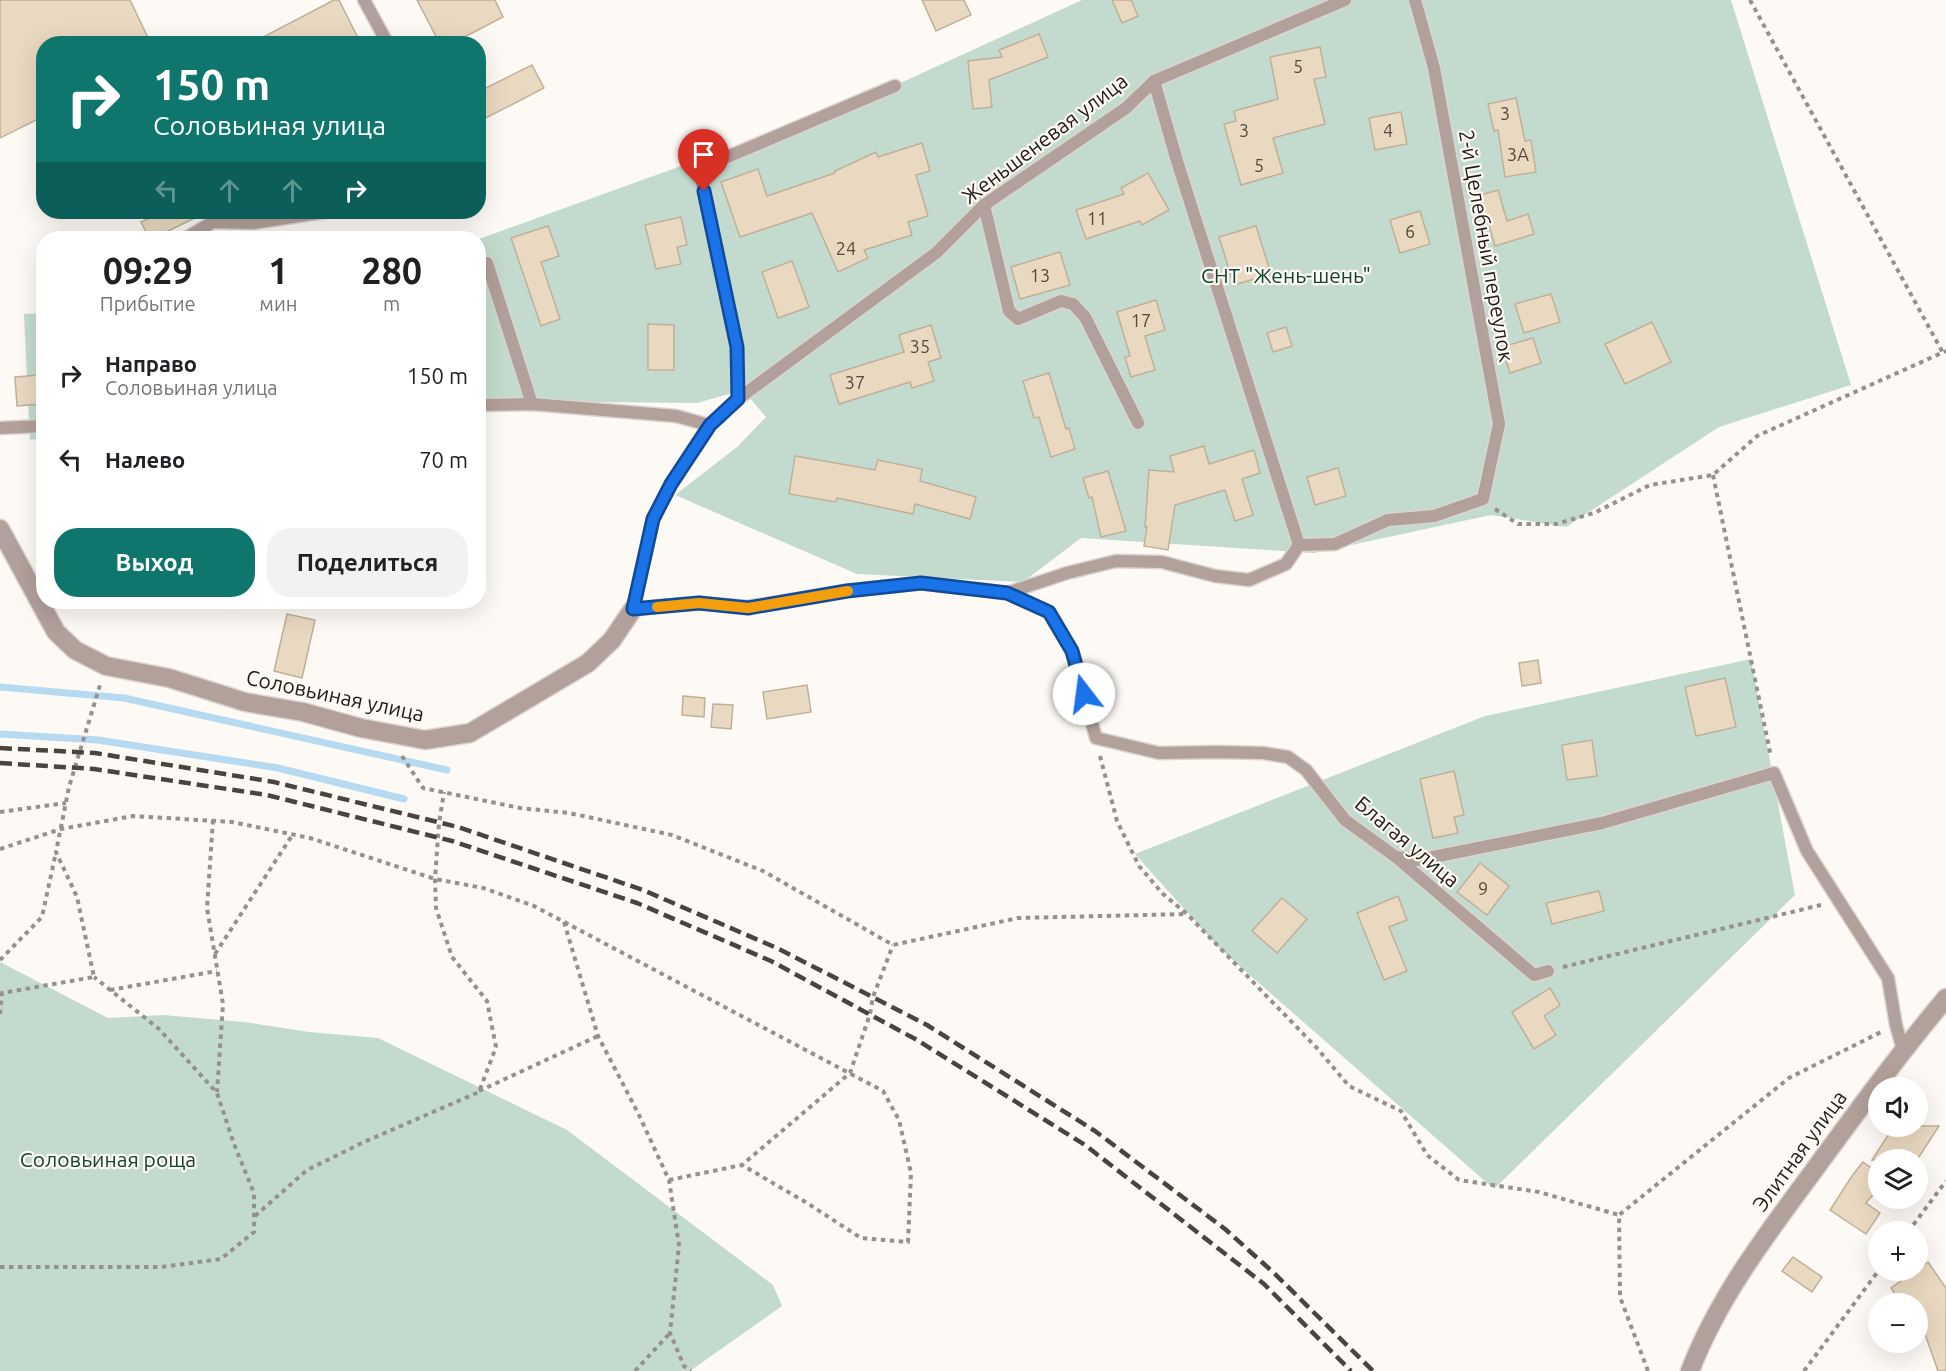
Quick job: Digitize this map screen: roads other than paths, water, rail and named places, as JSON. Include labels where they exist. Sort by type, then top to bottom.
[{"type":"street","name":"Соловьиная улица","points":[[0,529],[36,595]]},
{"type":"street","name":"Соловьиная улица","points":[[43,609],[56,632],[75,650],[106,666],[169,678],[245,702],[303,712],[387,734],[425,740],[470,733],[588,663],[612,640],[633,609]]},
{"type":"street","name":"Элитная улица","points":[[1690,1371],[1702,1340],[1750,1257],[1903,1050],[1946,998]]},
{"type":"lane","points":[[364,0],[384,36]]},
{"type":"lane","name":"Женьшеневая улица","points":[[738,399],[936,253],[984,205],[1126,108],[1154,81],[1345,0]]},
{"type":"lane","name":"2-й Целебный переулок","points":[[1299,545],[1335,544],[1388,520],[1434,516],[1483,499],[1499,424],[1434,68],[1415,0]]},
{"type":"lane","points":[[633,609],[699,603],[748,608],[847,591],[921,583],[1007,593],[1067,573],[1116,561],[1162,562],[1215,576],[1249,580],[1286,564],[1299,545],[1177,161],[1154,81]]},
{"type":"lane","points":[[738,399],[737,347],[699,169],[895,86]]},
{"type":"lane","points":[[984,205],[1009,311],[1018,319],[1061,301],[1073,304],[1085,317],[1138,423]]},
{"type":"lane","points":[[198,231],[213,222],[254,223],[279,219]]},
{"type":"lane","points":[[487,263],[532,404]]},
{"type":"lane","name":"Соловьиная улица","points":[[633,609],[653,519],[671,484],[710,425],[738,399]]},
{"type":"lane","points":[[486,405],[532,404],[676,416],[710,425]]},
{"type":"lane","points":[[0,428],[36,426]]},
{"type":"lane","name":"Благая улица","points":[[1007,593],[1049,612],[1072,651],[1096,738],[1159,753],[1263,753],[1288,757],[1306,770],[1345,820],[1396,857],[1534,975],[1548,971]]},
{"type":"lane","points":[[1396,857],[1418,860],[1602,823],[1774,773],[1807,851],[1888,978],[1903,1050]]},
{"type":"waterway","points":[[0,687],[124,698],[447,770]]},
{"type":"waterway","points":[[0,734],[98,740],[278,768],[404,799]]},
{"type":"railway","points":[[0,748],[95,753],[274,782],[458,827],[643,890],[779,949],[927,1025],[1095,1131],[1225,1229],[1274,1273],[1373,1371]]},
{"type":"railway","points":[[0,763],[94,769],[267,795],[452,841],[637,903],[771,961],[917,1040],[1085,1145],[1264,1284],[1351,1371]]},
{"type":"park label","name":"СНТ \"Жень-шень\"","points":[[1286,276]]},
{"type":"park label","name":"Соловьиная роща","points":[[108,1160]]}]
